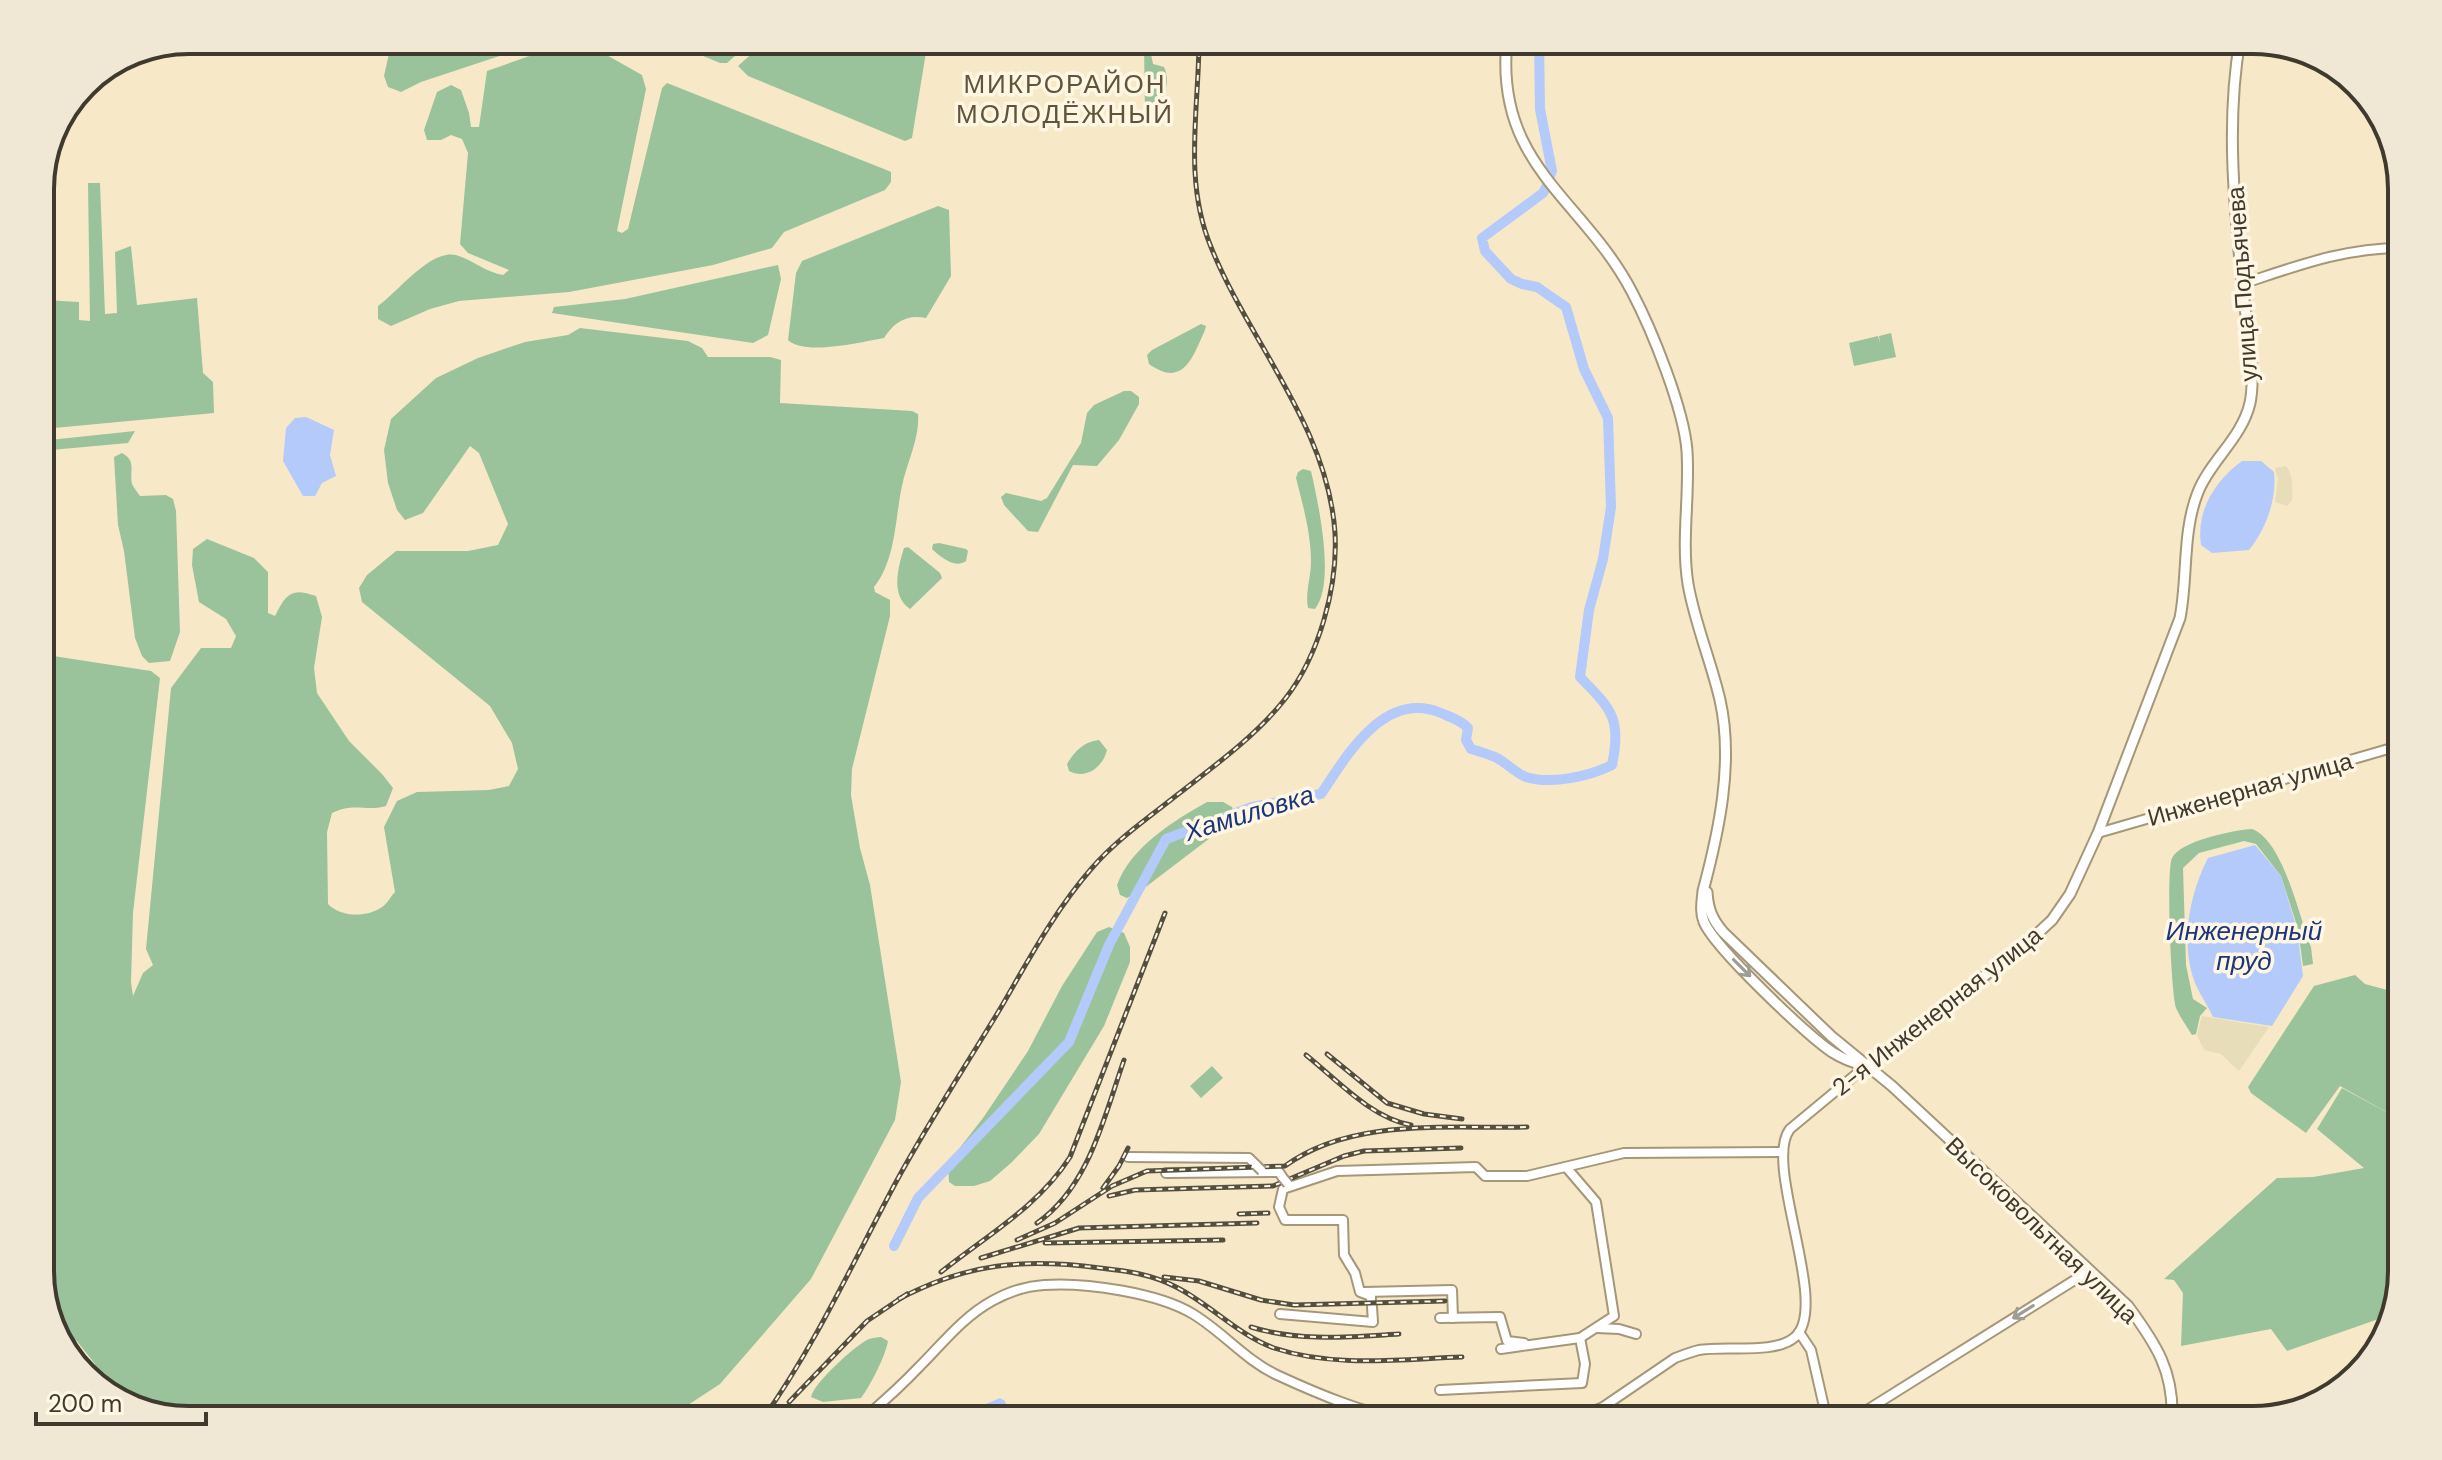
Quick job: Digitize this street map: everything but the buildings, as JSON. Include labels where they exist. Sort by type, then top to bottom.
[{"type":"main road","name":"Высоковольтная улица","points":[[1507,54],[1509,101],[1519,132],[1551,187],[1618,269],[1632,292],[1683,423],[1687,451],[1685,542],[1688,584],[1716,683],[1724,724],[1723,792],[1707,877],[1708,908],[1723,932],[2128,1306],[2155,1343],[2167,1369],[2173,1406]]},
{"type":"main road","name":"улица Подъячева","points":[[2098,833],[2180,618],[2185,593],[2189,526],[2198,491],[2242,424],[2250,403],[2250,359],[2231,118],[2237,54]]},
{"type":"main road","name":"2-я Инженерная улица","points":[[1866,1066],[2025,945],[2052,920],[2070,894],[2098,833]]},
{"type":"street","points":[[2242,284],[2318,258],[2351,251],[2388,249]]},
{"type":"street","name":"Инженерная улица","points":[[2098,833],[2388,749]]},
{"type":"street","name":"2-я Инженерная улица","points":[[1783,1152],[1785,1136],[1805,1115],[1866,1066]]},
{"type":"street","points":[[1360,1292],[1355,1273],[1344,1255],[1343,1220],[1285,1220],[1279,1207],[1287,1183],[1337,1171],[1476,1167],[1485,1176],[1527,1176],[1624,1153],[1783,1152],[1805,1295],[1805,1319],[1799,1332],[1786,1343],[1777,1345],[1708,1349],[1675,1358],[1604,1406]]},
{"type":"street","points":[[1128,1157],[1249,1158],[1260,1169]]},
{"type":"street","points":[[1501,1349],[1580,1338],[1614,1316],[1596,1202],[1566,1167]]},
{"type":"street","points":[[1166,1173],[1260,1169],[1279,1172],[1287,1183]]},
{"type":"street","points":[[1873,1406],[2089,1271]]},
{"type":"street","points":[[878,1406],[976,1311],[1010,1292],[1027,1287],[1057,1285],[1111,1290],[1177,1306],[1207,1323],[1258,1364],[1277,1375],[1353,1406]]},
{"type":"street","points":[[1360,1292],[1452,1290],[1453,1318]]},
{"type":"street","points":[[1280,1314],[1373,1322],[1371,1296],[1360,1292]]},
{"type":"street","points":[[1440,1318],[1500,1317],[1507,1341],[1540,1344]]},
{"type":"street","points":[[1596,1328],[1619,1329],[1636,1334]]},
{"type":"street","points":[[1799,1332],[1811,1350],[1824,1406]]},
{"type":"street","points":[[1440,1390],[1582,1383],[1585,1364],[1580,1338]]},
{"type":"green space","points":[[389,54],[506,54],[421,82],[401,92],[388,87],[384,76]]},
{"type":"green space","points":[[535,54],[605,54],[642,75],[646,89],[617,231],[622,233],[628,229],[662,88],[667,83],[891,172],[891,182],[885,190],[784,232],[772,248],[713,265],[569,292],[459,301],[430,309],[391,326],[378,319],[378,306],[436,258],[456,255],[503,275],[509,270],[468,253],[460,244],[468,153],[462,139],[451,135],[441,140],[427,140],[424,130],[437,92],[451,85],[461,90],[471,127],[479,127],[487,71]]},
{"type":"green space","points":[[698,54],[736,54],[727,63]]},
{"type":"green space","points":[[751,54],[926,54],[912,138],[905,141],[748,76],[738,66]]},
{"type":"green space","points":[[1144,54],[1151,54],[1153,64],[1164,67],[1167,80],[1161,101],[1153,113],[1148,117],[1145,114]]},
{"type":"green space","points":[[88,183],[100,183],[105,314],[117,313],[115,252],[131,246],[137,305],[197,298],[203,373],[213,382],[214,413],[54,428],[54,301],[79,302],[79,320],[90,321]]},
{"type":"green space","points":[[938,206],[949,210],[951,276],[926,318],[907,318],[884,338],[848,345],[807,347],[788,340],[796,273],[802,261]]},
{"type":"green space","points":[[778,265],[781,279],[768,335],[753,343],[552,313],[554,307],[625,299]]},
{"type":"green space","points":[[1201,324],[1206,326],[1205,330],[1186,366],[1171,373],[1149,364],[1147,355],[1152,350]]},
{"type":"green space","points":[[580,328],[688,341],[702,348],[708,357],[770,357],[781,360],[780,403],[912,411],[918,414],[917,432],[902,486],[891,552],[874,587],[875,592],[890,600],[890,616],[852,769],[851,795],[870,885],[901,1082],[895,1120],[811,1279],[720,1384],[686,1406],[189,1406],[137,1396],[100,1372],[76,1340],[76,1344],[61,1314],[54,1280],[54,656],[151,671],[160,678],[133,913],[133,996],[143,973],[153,965],[146,949],[171,688],[201,648],[231,648],[236,636],[226,619],[199,602],[192,565],[193,549],[207,539],[254,558],[268,572],[268,613],[275,616],[290,594],[301,592],[316,596],[322,617],[314,668],[317,693],[349,741],[393,788],[386,806],[347,808],[332,813],[327,832],[328,904],[339,912],[354,914],[376,911],[395,892],[384,827],[397,801],[417,792],[489,790],[509,786],[518,769],[512,743],[490,706],[362,602],[359,588],[367,575],[396,551],[468,551],[498,545],[508,524],[479,453],[470,446],[423,513],[405,520],[397,510],[388,483],[384,450],[391,419],[436,378],[478,358],[525,342],[568,335]]},
{"type":"green space","points":[[1891,333],[1896,357],[1854,366],[1849,343],[1878,336],[1880,343],[1879,336]]},
{"type":"green space","points":[[1124,391],[1131,391],[1139,397],[1139,404],[1119,440],[1097,466],[1073,465],[1038,532],[1028,531],[1004,505],[1001,497],[1006,493],[1041,501],[1047,498],[1081,443],[1087,413],[1094,405]]},
{"type":"green space","points":[[135,431],[128,443],[54,450],[54,440]]},
{"type":"green space","points":[[122,453],[131,463],[132,484],[140,496],[166,495],[173,499],[176,511],[180,632],[170,661],[149,663],[142,656],[135,638],[118,525],[114,457]]},
{"type":"green space","points":[[1303,469],[1311,471],[1324,542],[1324,581],[1315,609],[1308,608],[1311,551],[1296,478]]},
{"type":"green space","points":[[933,544],[966,549],[966,561],[957,564],[944,558],[932,549]]},
{"type":"green space","points":[[908,547],[942,578],[910,609],[900,596],[897,581],[904,548]]},
{"type":"green space","points":[[1099,740],[1107,750],[1102,762],[1087,773],[1069,771],[1067,764],[1076,751]]},
{"type":"green space","points":[[1207,802],[1223,802],[1232,807],[1235,819],[1147,886],[1127,898],[1120,895],[1117,885],[1142,847]]},
{"type":"green space","points":[[2252,829],[2263,836],[2281,863],[2311,947],[2313,964],[2303,966],[2298,929],[2281,876],[2256,844],[2244,841],[2199,853],[2183,868],[2186,965],[2193,999],[2207,1008],[2200,1016],[2196,1034],[2192,1035],[2176,1008],[2174,998],[2169,907],[2172,858],[2185,846],[2196,842]]},
{"type":"green space","points":[[1109,927],[1124,933],[1130,947],[1130,962],[1104,1026],[1039,1134],[990,1181],[974,1186],[955,1186],[949,1182],[948,1163],[1028,1051],[1062,986],[1097,932]]},
{"type":"green space","points":[[2355,975],[2365,984],[2388,990],[2388,1113],[2340,1086],[2306,1133],[2251,1093],[2248,1087],[2314,986]]},
{"type":"green space","points":[[1212,1066],[1223,1078],[1201,1098],[1190,1086]]},
{"type":"green space","points":[[2342,1088],[2388,1113],[2388,1271],[2379,1319],[2287,1351],[2271,1329],[2181,1346],[2183,1293],[2174,1280],[2164,1279],[2277,1178],[2313,1177],[2364,1168],[2317,1129]]},
{"type":"green space","points":[[881,1337],[888,1341],[877,1370],[861,1398],[823,1402],[811,1397],[819,1383],[845,1357],[869,1339]]},
{"type":"sand","points":[[2286,466],[2292,487],[2292,500],[2287,506],[2275,502],[2278,479],[2275,468]]},
{"type":"sand","points":[[2202,1016],[2269,1027],[2239,1071],[2221,1054],[2204,1050],[2197,1035]]},
{"type":"water","points":[[306,417],[334,430],[330,455],[336,476],[322,483],[315,496],[303,496],[283,461],[286,428],[295,418]]},
{"type":"water","points":[[2242,461],[2261,461],[2274,472],[2274,493],[2269,513],[2249,550],[2212,553],[2201,545],[2205,508],[2216,487]]},
{"type":"water","name":"Инженерный пруд","points":[[2255,845],[2281,876],[2297,929],[2303,976],[2272,1026],[2213,1017],[2195,982],[2188,956],[2190,912],[2208,858]]},
{"type":"water","points":[[1000,1398],[1007,1406],[981,1406]]},
{"type":"waterway","name":"Хамиловка","points":[[1539,54],[1540,109],[1552,171],[1550,176]]},
{"type":"waterway","name":"Хамиловка","points":[[894,1246],[918,1198],[1069,1042],[1109,945],[1166,839],[1252,807],[1321,794],[1342,762],[1369,731],[1402,710],[1421,708],[1459,721],[1468,728],[1466,740],[1471,749],[1495,757],[1526,777],[1547,780],[1570,778],[1612,765],[1616,736],[1611,715],[1580,677],[1589,610],[1603,559],[1611,507],[1608,418],[1584,369],[1566,307],[1537,287],[1511,279],[1485,251],[1482,238],[1543,193],[1546,187]]},
{"type":"railway","points":[[772,1406],[816,1333],[921,1138],[1066,901],[1111,848],[1234,750],[1274,713],[1308,663],[1324,620],[1333,576],[1335,533],[1329,494],[1318,457],[1285,386],[1227,282],[1202,222],[1194,144],[1198,54]]},
{"type":"railway","points":[[941,1272],[1043,1191],[1070,1157],[1165,913]]},
{"type":"railway","points":[[1327,1054],[1387,1103],[1424,1114],[1462,1119]]},
{"type":"railway","points":[[1306,1055],[1368,1106],[1396,1121],[1411,1125]]},
{"type":"railway","points":[[1037,1223],[1055,1208],[1082,1171],[1124,1060]]},
{"type":"railway","points":[[1017,1240],[1055,1223],[1112,1186],[1147,1171],[1285,1166],[1311,1150],[1340,1140],[1402,1129],[1527,1127]]},
{"type":"railway","points":[[1103,1188],[1128,1148]]},
{"type":"railway","points":[[1109,1196],[1135,1190],[1273,1186],[1344,1156],[1364,1151],[1461,1148]]},
{"type":"railway","points":[[1239,1214],[1268,1213]]},
{"type":"railway","points":[[981,1258],[1079,1228],[1257,1223]]},
{"type":"railway","points":[[1045,1243],[1223,1240]]},
{"type":"railway","points":[[899,1299],[948,1278],[996,1266],[1072,1265],[1129,1272],[1167,1283],[1261,1342],[1297,1354],[1368,1361],[1462,1357]]},
{"type":"railway","points":[[1164,1277],[1199,1281],[1261,1300],[1294,1305],[1445,1301]]},
{"type":"railway","points":[[789,1402],[867,1321],[907,1294]]},
{"type":"railway","points":[[1251,1327],[1305,1337],[1399,1334]]},
{"type":"district","name":"МИКРОРАЙОН МОЛОДЁЖНЫЙ","points":[[1065,99]]}]
